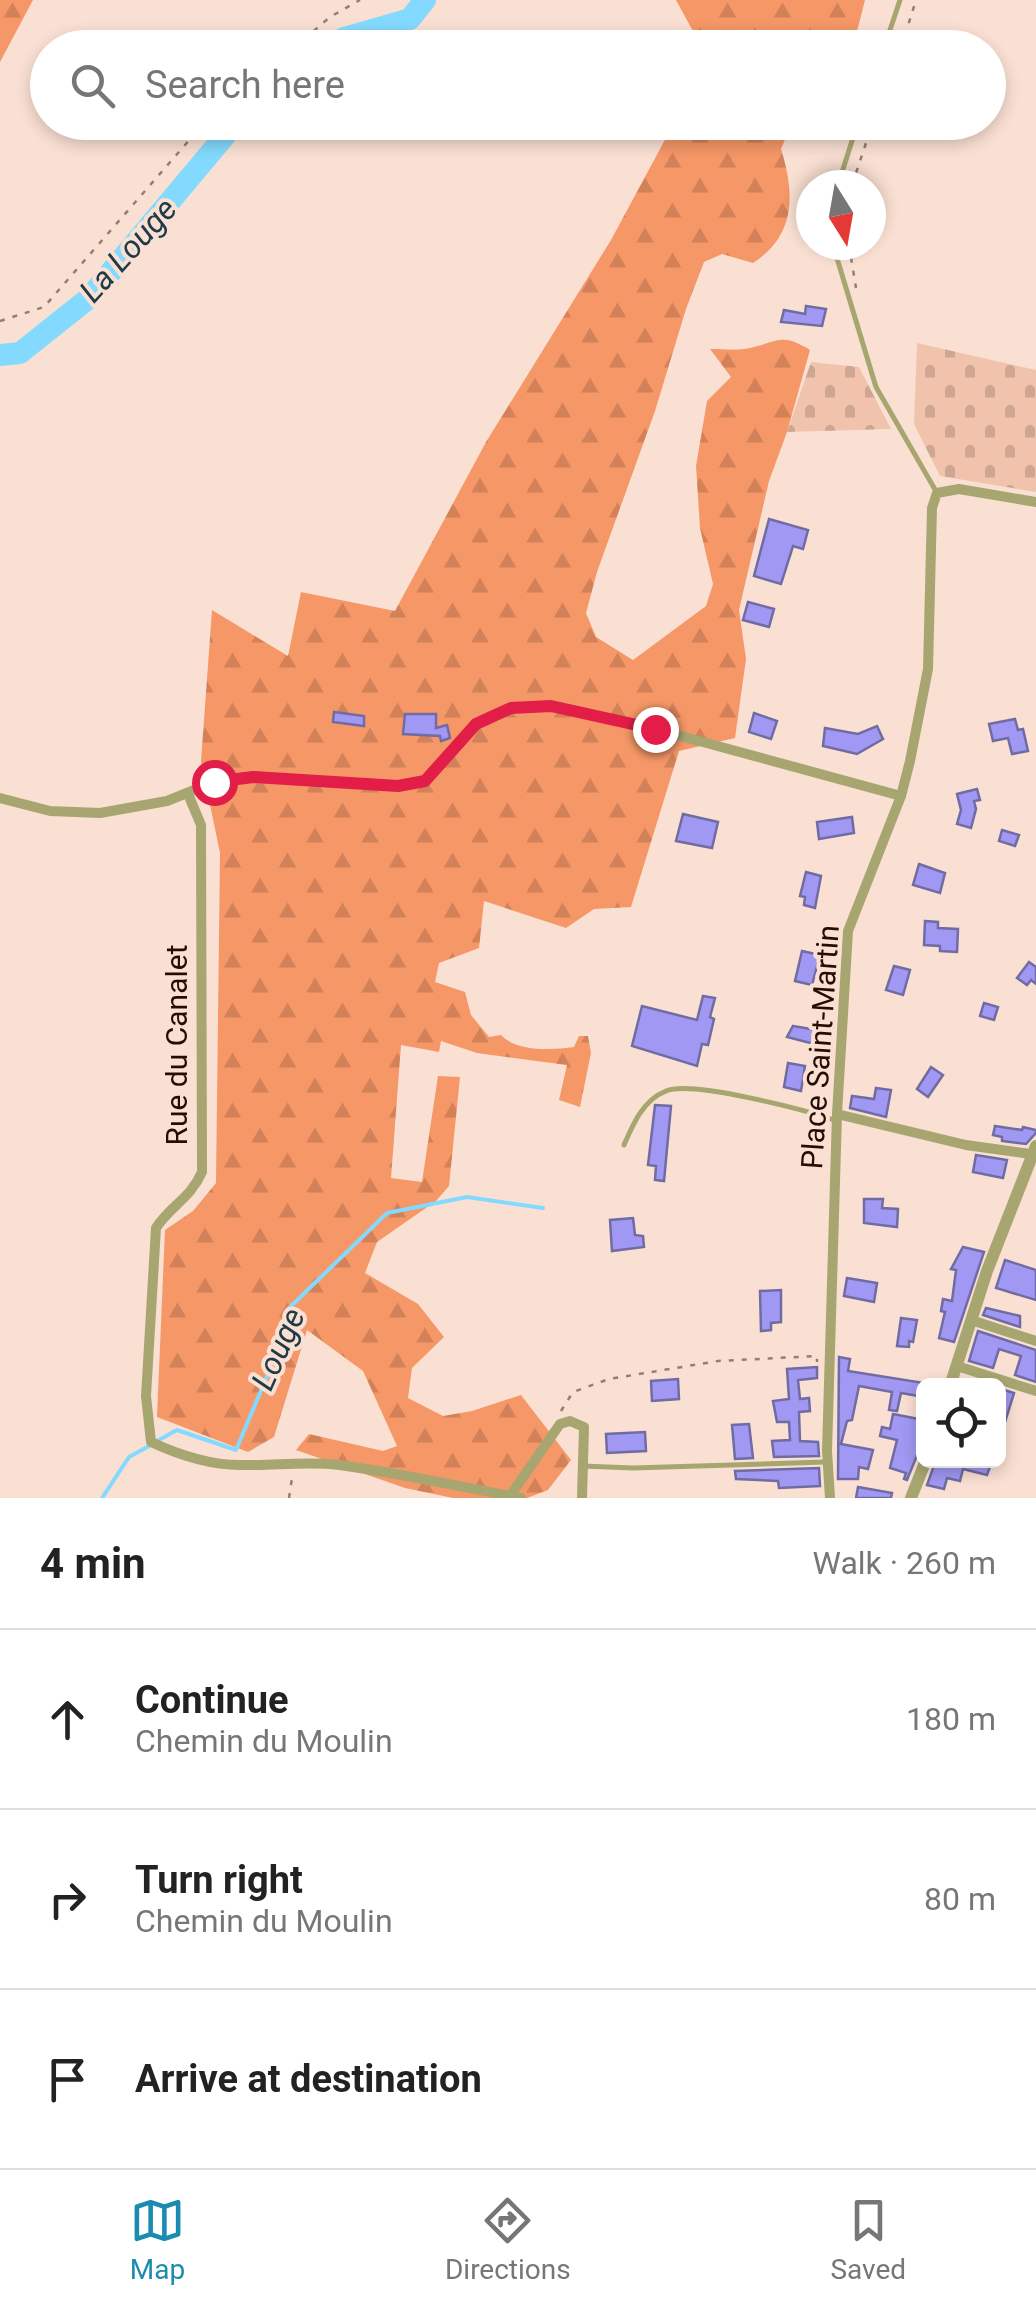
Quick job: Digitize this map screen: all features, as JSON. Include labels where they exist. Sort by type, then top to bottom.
[{"type":"street","points":[[938,493],[959,489],[1036,502]]},
{"type":"street","name":"Place Saint-Martin","points":[[830,1498],[837,1118],[848,931],[901,796],[928,669],[932,508],[938,493]]},
{"type":"street","points":[[0,798],[50,811],[100,813],[138,808],[214,782],[253,777],[398,786],[425,781],[476,724],[511,708],[551,706],[655,729],[901,796]]},
{"type":"street","name":"Rue du Canalet","points":[[188,794],[201,825],[202,1172],[193,1192],[164,1216],[156,1228],[146,1419],[151,1442],[176,1454],[208,1462],[340,1465],[516,1497]]},
{"type":"street","points":[[837,1118],[966,1145],[1034,1150],[953,1378]]},
{"type":"street","points":[[971,1320],[1036,1341]]},
{"type":"street","points":[[957,1366],[1036,1391]]},
{"type":"street","points":[[516,1497],[560,1424],[570,1421],[584,1427],[582,1498]]},
{"type":"street","points":[[912,1498],[923,1468]]},
{"type":"lane","points":[[890,30],[900,0]]},
{"type":"lane","points":[[843,170],[852,140]]},
{"type":"lane","points":[[838,260],[876,386],[938,493]]},
{"type":"lane","points":[[624,1145],[644,1108],[665,1091],[679,1087],[837,1118]]},
{"type":"lane","points":[[583,1466],[828,1462]]},
{"type":"path","points":[[315,30],[360,0]]},
{"type":"path","points":[[907,30],[916,0]]},
{"type":"path","points":[[0,321],[44,307],[188,140]]},
{"type":"path","points":[[857,170],[867,140]]},
{"type":"path","points":[[560,1424],[562,1408],[572,1392],[609,1378],[718,1361],[816,1356],[819,1371]]},
{"type":"path","points":[[289,1498],[294,1461]]},
{"type":"green space","points":[[0,0],[33,0],[0,62]]},
{"type":"green space","points":[[676,0],[865,0],[857,30],[692,30]]},
{"type":"green space","points":[[665,140],[785,140],[781,149],[790,197],[784,226],[767,252],[753,263],[722,254],[704,262],[597,572],[586,613],[596,637],[633,660],[706,606],[713,584],[700,528],[696,466],[707,401],[731,377],[710,349],[745,349],[787,340],[810,350],[769,481],[739,610],[746,659],[735,738],[679,751],[631,907],[594,909],[566,928],[484,901],[479,948],[439,963],[435,982],[465,992],[471,1015],[489,1037],[501,1035],[525,1047],[545,1049],[574,1047],[579,1036],[588,1036],[591,1053],[580,1107],[559,1100],[567,1065],[477,1053],[441,1041],[439,1052],[401,1045],[391,1178],[422,1182],[438,1076],[460,1077],[449,1186],[436,1201],[377,1242],[365,1273],[418,1304],[444,1337],[412,1368],[408,1398],[443,1416],[521,1395],[571,1460],[548,1490],[527,1498],[453,1498],[405,1488],[296,1450],[309,1434],[383,1451],[397,1446],[363,1371],[307,1330],[274,1437],[248,1452],[157,1417],[165,1230],[193,1211],[216,1183],[220,853],[201,761],[212,610],[288,656],[301,592],[395,611],[486,442],[611,240]]},
{"type":"green space","points":[[917,343],[1036,370],[1036,492],[940,476],[914,424]]},
{"type":"green space","points":[[811,362],[859,367],[891,429],[787,432]]},
{"type":"building","points":[[806,306],[826,309],[822,326],[781,322],[784,310],[805,314]]},
{"type":"building","points":[[769,519],[808,530],[803,549],[793,546],[781,584],[754,576]]},
{"type":"building","points":[[748,602],[774,609],[769,627],[743,620]]},
{"type":"building","points":[[334,712],[364,716],[364,726],[333,722]]},
{"type":"building","points":[[754,713],[777,721],[771,739],[749,732]]},
{"type":"building","points":[[405,714],[436,714],[436,728],[447,725],[450,738],[441,741],[440,736],[403,734]]},
{"type":"building","points":[[1015,719],[1018,730],[1023,729],[1028,751],[1012,754],[1008,738],[993,741],[989,724]]},
{"type":"building","points":[[877,726],[883,739],[857,754],[823,746],[825,728],[858,734]]},
{"type":"building","points":[[977,789],[980,800],[974,801],[971,828],[957,824],[961,810],[957,794]]},
{"type":"building","points":[[683,814],[718,822],[712,848],[676,841]]},
{"type":"building","points":[[852,817],[854,833],[819,839],[817,822]]},
{"type":"building","points":[[1002,830],[1019,835],[1015,846],[999,841]]},
{"type":"building","points":[[919,864],[945,873],[940,893],[913,885]]},
{"type":"building","points":[[806,872],[821,876],[815,908],[804,905],[805,897],[800,896]]},
{"type":"building","points":[[925,921],[938,922],[938,928],[958,929],[957,952],[924,945]]},
{"type":"building","points":[[802,951],[820,955],[812,985],[795,981]]},
{"type":"building","points":[[1029,962],[1036,967],[1036,984],[1031,980],[1027,985],[1017,978]]},
{"type":"building","points":[[894,966],[910,970],[903,995],[886,990]]},
{"type":"building","points":[[703,996],[715,998],[710,1017],[714,1019],[708,1045],[702,1044],[697,1066],[632,1046],[642,1006],[697,1020]]},
{"type":"building","points":[[984,1003],[998,1007],[994,1020],[980,1016]]},
{"type":"building","points":[[793,1026],[817,1030],[814,1044],[787,1037]]},
{"type":"building","points":[[788,1063],[805,1066],[801,1091],[784,1087]]},
{"type":"building","points":[[931,1067],[943,1075],[928,1097],[917,1089]]},
{"type":"building","points":[[876,1088],[891,1090],[886,1117],[850,1108],[852,1096],[874,1099]]},
{"type":"building","points":[[655,1105],[671,1106],[664,1181],[655,1180],[656,1166],[648,1165]]},
{"type":"building","points":[[995,1126],[1022,1130],[1023,1127],[1036,1133],[1026,1144],[1002,1141],[1002,1137],[993,1135]]},
{"type":"building","points":[[976,1155],[1007,1160],[1003,1178],[973,1172]]},
{"type":"building","points":[[864,1199],[883,1199],[882,1208],[898,1209],[897,1227],[864,1223]]},
{"type":"building","points":[[633,1218],[635,1235],[643,1236],[644,1247],[612,1251],[610,1220]]},
{"type":"building","points":[[963,1247],[984,1252],[954,1342],[939,1338],[945,1312],[941,1311],[943,1299],[952,1301],[956,1270],[951,1269]]},
{"type":"building","points":[[1005,1260],[1036,1270],[1036,1300],[996,1288]]},
{"type":"building","points":[[847,1278],[877,1283],[874,1302],[844,1296]]},
{"type":"building","points":[[781,1290],[781,1322],[771,1323],[771,1330],[761,1331],[760,1291]]},
{"type":"building","points":[[986,1308],[1020,1316],[1020,1327],[983,1315]]},
{"type":"building","points":[[901,1318],[917,1320],[909,1347],[897,1346]]},
{"type":"building","points":[[978,1331],[1036,1350],[1036,1382],[1015,1375],[1021,1356],[999,1349],[993,1368],[969,1361]]},
{"type":"building","points":[[839,1357],[850,1359],[848,1371],[916,1382],[916,1396],[901,1393],[897,1411],[889,1410],[892,1392],[859,1386],[852,1420],[847,1421],[841,1444],[873,1450],[868,1469],[859,1467],[858,1479],[838,1479]]},
{"type":"building","points":[[817,1367],[817,1378],[798,1380],[800,1399],[809,1398],[810,1411],[799,1412],[800,1441],[818,1442],[819,1456],[774,1457],[772,1441],[790,1440],[789,1422],[777,1422],[773,1401],[789,1399],[787,1369]]},
{"type":"building","points":[[678,1379],[679,1399],[652,1401],[651,1381]]},
{"type":"building","points":[[1006,1390],[1014,1393],[1006,1419]]},
{"type":"building","points":[[893,1414],[916,1418],[916,1458],[907,1480],[906,1473],[890,1468],[897,1440],[880,1436],[882,1427],[890,1429]]},
{"type":"building","points":[[749,1424],[753,1458],[735,1459],[732,1425]]},
{"type":"building","points":[[645,1432],[646,1451],[607,1453],[606,1434]]},
{"type":"building","points":[[819,1468],[820,1486],[779,1488],[778,1481],[736,1479],[735,1471]]},
{"type":"building","points":[[933,1468],[990,1468],[987,1475],[963,1469],[960,1481],[947,1478],[944,1489],[927,1485]]},
{"type":"building","points":[[858,1487],[892,1493],[891,1498],[856,1498]]},
{"type":"waterway","name":"La Louge","points":[[372,30],[410,19],[425,0]]},
{"type":"waterway","name":"La Louge","points":[[0,355],[20,353],[89,298],[221,140]]},
{"type":"waterway","name":"Louge","points":[[157,1441],[177,1430],[236,1450],[268,1374],[288,1309],[387,1213],[467,1197],[543,1208]]},
{"type":"waterway","name":"Louge","points":[[102,1498],[129,1457],[149,1446]]},
{"type":"route","points":[[214,782],[253,777],[398,786],[425,781],[476,724],[511,708],[551,706],[655,729]]}]
